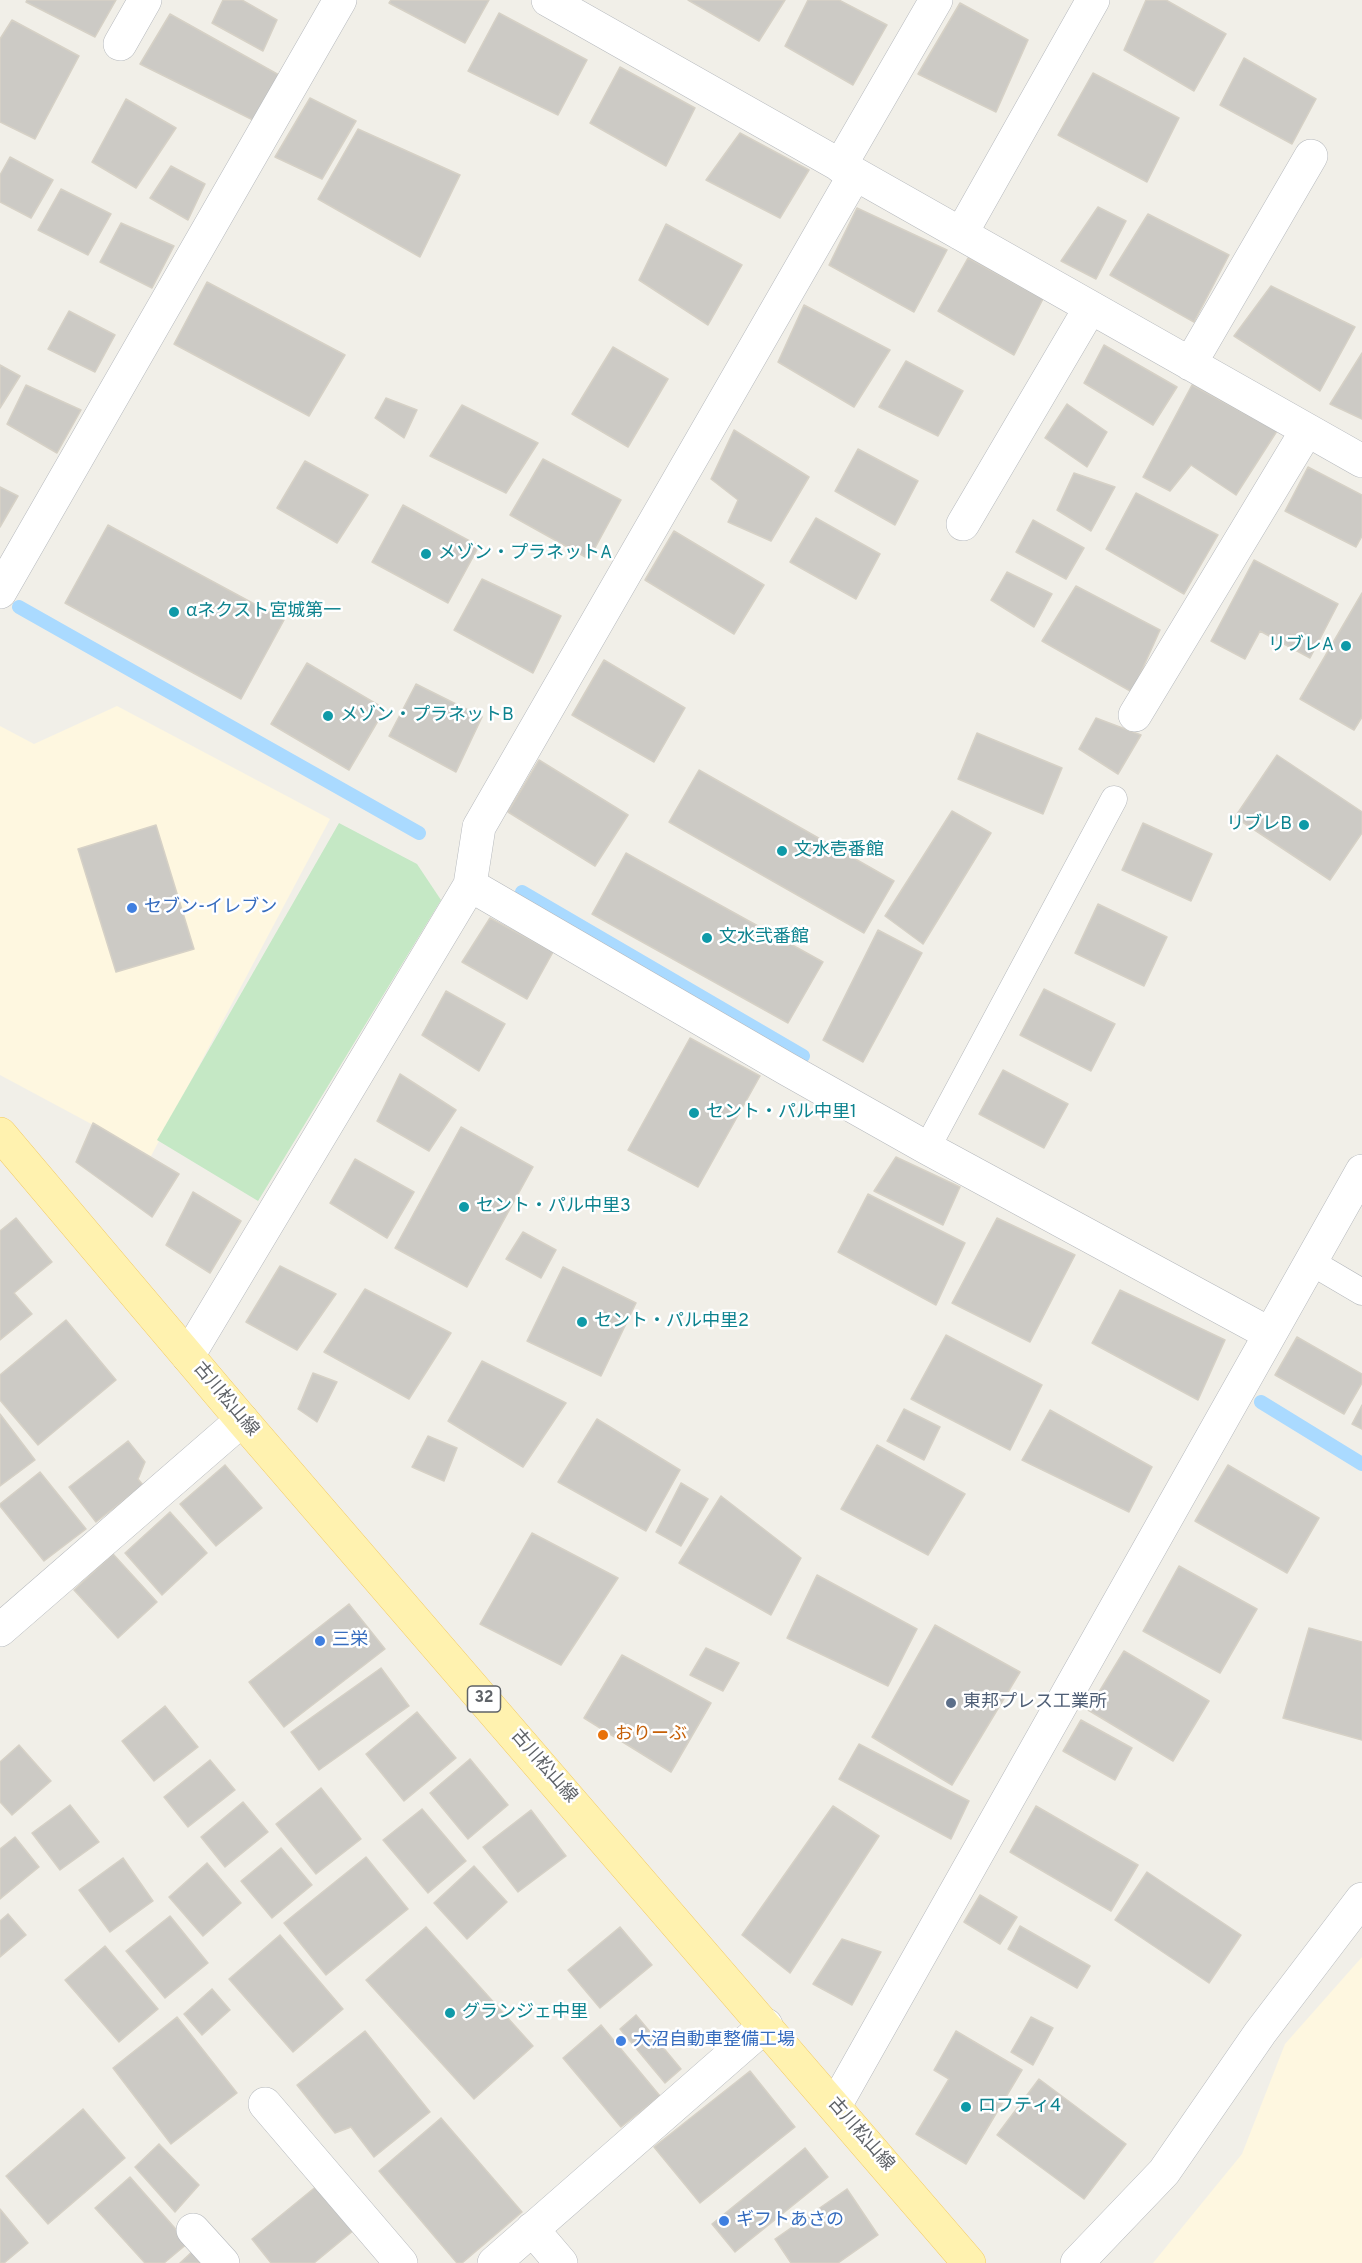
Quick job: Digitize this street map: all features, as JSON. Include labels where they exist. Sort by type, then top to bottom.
[{"type":"main road","name":"古川松山線","points":[[0,1134],[242,1420],[969,2263]]},
{"type":"street","points":[[120,44],[145,0]]},
{"type":"street","points":[[0,592],[340,0]]},
{"type":"street","points":[[548,0],[1362,461]]},
{"type":"street","points":[[188,1356],[470,885],[479,827],[847,170],[936,0]]},
{"type":"street","points":[[961,234],[1093,0]]},
{"type":"street","points":[[1190,364],[1311,156]]},
{"type":"street","points":[[963,524],[1090,308]]},
{"type":"street","points":[[1135,715],[1307,430]]},
{"type":"street","points":[[470,885],[927,1148],[1270,1334]]},
{"type":"street","points":[[835,2106],[1362,1171]]},
{"type":"street","points":[[6,1614],[242,1420]]},
{"type":"street","points":[[1077,2263],[1164,2172],[1260,2033],[1362,1899]]},
{"type":"street","points":[[494,2263],[766,2025]]},
{"type":"street","points":[[265,2104],[400,2263]]},
{"type":"street","points":[[532,2229],[561,2263]]},
{"type":"street","points":[[193,2230],[223,2263]]},
{"type":"lane","points":[[927,1148],[1114,799]]},
{"type":"lane","points":[[1311,1262],[1362,1292]]},
{"type":"shaded area","points":[[117,706],[330,819],[151,1156],[0,1075],[0,726],[34,744]]},
{"type":"shaded area","points":[[1362,1957],[1362,2263],[1153,2263],[1242,2154],[1285,2044]]},
{"type":"green space","points":[[339,823],[417,864],[441,900],[258,1201],[157,1140]]},
{"type":"building","points":[[27,0],[116,0],[95,37],[26,2]]},
{"type":"building","points":[[223,0],[242,0],[277,20],[263,51],[212,23]]},
{"type":"building","points":[[391,0],[489,0],[465,43],[389,3]]},
{"type":"building","points":[[688,0],[785,0],[759,41]]},
{"type":"building","points":[[808,0],[839,0],[887,25],[853,85],[785,46]]},
{"type":"building","points":[[1146,0],[1166,0],[1226,34],[1194,91],[1124,50]]},
{"type":"building","points":[[960,3],[1028,40],[996,112],[918,74]]},
{"type":"building","points":[[499,13],[587,60],[558,115],[468,71]]},
{"type":"building","points":[[170,14],[279,75],[257,122],[140,64]]},
{"type":"building","points":[[12,20],[79,56],[35,139],[0,122],[0,39]]},
{"type":"building","points":[[1244,58],[1316,99],[1292,144],[1220,105]]},
{"type":"building","points":[[620,67],[695,108],[666,166],[590,123]]},
{"type":"building","points":[[1093,73],[1179,118],[1147,182],[1058,135]]},
{"type":"building","points":[[310,98],[356,121],[322,179],[275,157]]},
{"type":"building","points":[[126,99],[176,128],[136,188],[92,162]]},
{"type":"building","points":[[358,129],[460,175],[420,257],[318,199]]},
{"type":"building","points":[[740,133],[809,170],[780,218],[706,180]]},
{"type":"building","points":[[10,157],[53,180],[31,218],[0,202],[0,175]]},
{"type":"building","points":[[171,166],[205,184],[188,220],[150,198]]},
{"type":"building","points":[[61,189],[111,214],[88,255],[38,230]]},
{"type":"building","points":[[1098,207],[1126,221],[1096,279],[1061,261]]},
{"type":"building","points":[[857,208],[947,250],[914,312],[829,265]]},
{"type":"building","points":[[1148,214],[1229,255],[1194,322],[1110,275]]},
{"type":"building","points":[[121,223],[174,246],[152,288],[100,262]]},
{"type":"building","points":[[666,224],[742,265],[708,325],[639,280]]},
{"type":"building","points":[[968,258],[1043,299],[1014,355],[938,311]]},
{"type":"building","points":[[207,282],[345,355],[309,416],[174,344]]},
{"type":"building","points":[[1271,286],[1355,327],[1320,391],[1234,336]]},
{"type":"building","points":[[804,305],[890,350],[854,407],[778,362]]},
{"type":"building","points":[[69,311],[115,335],[95,372],[48,349]]},
{"type":"building","points":[[1104,345],[1177,387],[1153,425],[1084,383]]},
{"type":"building","points":[[613,347],[668,379],[628,447],[572,414]]},
{"type":"building","points":[[1362,353],[1362,419],[1330,404]]},
{"type":"building","points":[[906,361],[963,391],[938,436],[879,407]]},
{"type":"building","points":[[0,365],[20,376],[0,408]]},
{"type":"building","points":[[26,385],[81,410],[57,453],[7,424]]},
{"type":"building","points":[[1192,385],[1277,431],[1236,495],[1191,465],[1170,491],[1143,477]]},
{"type":"building","points":[[386,398],[417,410],[404,438],[375,418]]},
{"type":"building","points":[[1067,404],[1107,432],[1087,467],[1045,438]]},
{"type":"building","points":[[462,405],[538,443],[506,493],[430,456]]},
{"type":"building","points":[[734,430],[809,477],[771,541],[728,522],[738,500],[711,479]]},
{"type":"building","points":[[858,449],[918,481],[895,525],[835,491]]},
{"type":"building","points":[[543,459],[621,500],[589,559],[510,515]]},
{"type":"building","points":[[305,461],[368,495],[337,543],[277,508]]},
{"type":"building","points":[[1308,467],[1362,495],[1362,536],[1356,547],[1285,511]]},
{"type":"building","points":[[1074,473],[1115,487],[1091,531],[1057,510]]},
{"type":"building","points":[[0,487],[18,496],[0,527]]},
{"type":"building","points":[[1136,493],[1218,535],[1184,594],[1106,549]]},
{"type":"building","name":"メゾン・プラネットA","points":[[403,505],[479,546],[448,603],[372,562]]},
{"type":"building","points":[[816,518],[880,554],[856,599],[790,562]]},
{"type":"building","points":[[1033,520],[1084,548],[1066,579],[1016,552]]},
{"type":"building","name":"αネクスト宮城第一","points":[[108,525],[284,620],[241,699],[65,603]]},
{"type":"building","points":[[674,531],[764,585],[734,634],[645,580]]},
{"type":"building","points":[[1254,560],[1338,604],[1310,658],[1260,631],[1245,659],[1211,641]]},
{"type":"building","points":[[1007,572],[1052,594],[1034,627],[991,600]]},
{"type":"building","points":[[482,579],[561,616],[533,673],[454,630]]},
{"type":"building","points":[[1076,586],[1160,630],[1132,692],[1042,641]]},
{"type":"building","name":"リブレA","points":[[1362,593],[1362,717],[1354,730],[1300,699]]},
{"type":"building","points":[[604,660],[685,708],[654,762],[572,715]]},
{"type":"building","name":"メゾン・プラネットB","points":[[307,663],[385,709],[349,770],[271,724]]},
{"type":"building","points":[[416,684],[482,717],[456,772],[389,736]]},
{"type":"building","points":[[1096,718],[1141,735],[1118,774],[1079,749]]},
{"type":"building","points":[[977,733],[1062,768],[1043,814],[958,779]]},
{"type":"building","name":"リブレB","points":[[1277,755],[1362,812],[1362,833],[1330,880],[1235,817]]},
{"type":"building","points":[[539,760],[628,815],[595,866],[508,812]]},
{"type":"building","name":"文水壱番館","points":[[699,770],[894,881],[864,933],[669,822]]},
{"type":"building","points":[[952,811],[991,833],[923,944],[885,916]]},
{"type":"building","points":[[1143,823],[1212,854],[1191,901],[1122,870]]},
{"type":"building","points":[[156,825],[194,949],[116,972],[78,849]]},
{"type":"building","name":"文水弐番館","points":[[626,853],[823,962],[788,1023],[592,914]]},
{"type":"building","points":[[1098,904],[1167,937],[1144,986],[1075,953]]},
{"type":"building","points":[[490,918],[553,952],[527,999],[462,962]]},
{"type":"building","points":[[878,930],[922,953],[863,1062],[823,1040]]},
{"type":"building","points":[[1044,989],[1115,1024],[1091,1071],[1020,1035]]},
{"type":"building","points":[[446,991],[505,1024],[479,1071],[422,1035]]},
{"type":"building","name":"セント・パル中里1","points":[[690,1038],[760,1076],[698,1187],[628,1150]]},
{"type":"building","points":[[1003,1070],[1068,1104],[1044,1148],[979,1114]]},
{"type":"building","points":[[400,1074],[456,1110],[429,1151],[377,1121]]},
{"type":"building","points":[[93,1123],[179,1174],[152,1217],[76,1162]]},
{"type":"building","name":"セント・パル中里3","points":[[461,1127],[533,1167],[467,1287],[395,1248]]},
{"type":"building","points":[[896,1157],[960,1187],[943,1225],[874,1191]]},
{"type":"building","points":[[355,1159],[414,1192],[387,1238],[330,1203]]},
{"type":"building","points":[[193,1192],[241,1221],[210,1273],[166,1245]]},
{"type":"building","points":[[868,1194],[965,1243],[936,1305],[838,1252]]},
{"type":"building","points":[[16,1218],[52,1262],[14,1293],[32,1314],[0,1340],[0,1231]]},
{"type":"building","points":[[997,1218],[1075,1255],[1030,1342],[952,1303]]},
{"type":"building","points":[[523,1232],[556,1250],[541,1278],[506,1259]]},
{"type":"building","points":[[280,1266],[336,1294],[297,1350],[246,1322]]},
{"type":"building","name":"セント・パル中里2","points":[[563,1267],[636,1303],[601,1376],[527,1341]]},
{"type":"building","points":[[365,1289],[451,1333],[409,1399],[324,1352]]},
{"type":"building","points":[[1120,1290],[1225,1340],[1198,1400],[1092,1343]]},
{"type":"building","points":[[66,1320],[116,1380],[38,1445],[0,1400],[0,1375]]},
{"type":"building","points":[[946,1335],[1042,1385],[1010,1450],[911,1399]]},
{"type":"building","points":[[1297,1337],[1362,1374],[1362,1383],[1344,1414],[1275,1375]]},
{"type":"building","points":[[482,1361],[566,1403],[523,1467],[448,1421]]},
{"type":"building","points":[[313,1373],[337,1382],[317,1422],[298,1409]]},
{"type":"building","points":[[1362,1405],[1362,1429],[1352,1424]]},
{"type":"building","points":[[904,1409],[940,1427],[924,1460],[887,1441]]},
{"type":"building","points":[[1050,1410],[1152,1467],[1129,1512],[1022,1460]]},
{"type":"building","points":[[0,1414],[35,1460],[0,1486]]},
{"type":"building","points":[[597,1419],[680,1470],[646,1531],[558,1482]]},
{"type":"building","points":[[428,1436],[457,1448],[444,1481],[412,1467]]},
{"type":"building","points":[[128,1441],[145,1462],[138,1479],[143,1485],[96,1522],[69,1487]]},
{"type":"building","points":[[877,1445],[965,1494],[928,1555],[841,1509]]},
{"type":"building","points":[[225,1465],[262,1508],[216,1546],[180,1504]]},
{"type":"building","points":[[1228,1465],[1319,1518],[1287,1573],[1195,1521]]},
{"type":"building","points":[[40,1472],[86,1529],[44,1561],[0,1506]]},
{"type":"building","points":[[681,1483],[708,1499],[681,1546],[656,1532]]},
{"type":"building","points":[[721,1496],[801,1558],[771,1615],[679,1563]]},
{"type":"building","points":[[170,1512],[207,1553],[162,1595],[125,1553]]},
{"type":"building","points":[[532,1533],[618,1578],[561,1665],[480,1624]]},
{"type":"building","points":[[113,1554],[157,1602],[118,1638],[74,1590]]},
{"type":"building","points":[[1179,1566],[1257,1609],[1220,1673],[1143,1631]]},
{"type":"building","points":[[817,1575],[917,1629],[888,1686],[787,1638]]},
{"type":"building","points":[[349,1604],[385,1649],[284,1727],[249,1682]]},
{"type":"building","points":[[935,1625],[1020,1672],[952,1785],[872,1737]]},
{"type":"building","points":[[1309,1628],[1362,1642],[1362,1740],[1283,1718]]},
{"type":"building","points":[[706,1648],[739,1663],[723,1691],[690,1675]]},
{"type":"building","points":[[1124,1651],[1209,1701],[1173,1761],[1088,1710]]},
{"type":"building","points":[[622,1655],[711,1703],[671,1772],[584,1718]]},
{"type":"building","points":[[381,1668],[409,1706],[319,1770],[291,1732]]},
{"type":"building","points":[[165,1706],[198,1747],[154,1781],[122,1741]]},
{"type":"building","points":[[417,1712],[456,1758],[404,1801],[366,1754]]},
{"type":"building","points":[[1081,1720],[1132,1748],[1115,1780],[1063,1751]]},
{"type":"building","points":[[859,1744],[969,1801],[951,1839],[839,1779]]},
{"type":"building","points":[[19,1745],[51,1781],[12,1815],[0,1802],[0,1762]]},
{"type":"building","points":[[470,1759],[508,1805],[468,1839],[430,1793]]},
{"type":"building","points":[[210,1760],[235,1790],[188,1827],[164,1797]]},
{"type":"building","points":[[321,1788],[361,1839],[316,1874],[276,1824]]},
{"type":"building","points":[[243,1802],[268,1832],[225,1867],[201,1837]]},
{"type":"building","points":[[70,1805],[99,1842],[60,1870],[32,1833]]},
{"type":"building","points":[[833,1806],[879,1836],[790,1973],[742,1935]]},
{"type":"building","points":[[1036,1806],[1138,1865],[1111,1911],[1010,1852]]},
{"type":"building","points":[[422,1809],[466,1861],[428,1893],[383,1840]]},
{"type":"building","points":[[531,1810],[566,1856],[518,1892],[483,1847]]},
{"type":"building","points":[[15,1837],[39,1867],[0,1899],[0,1849]]},
{"type":"building","points":[[281,1848],[312,1885],[272,1918],[241,1881]]},
{"type":"building","points":[[366,1857],[408,1909],[326,1975],[284,1923]]},
{"type":"building","points":[[123,1858],[153,1901],[110,1932],[79,1890]]},
{"type":"building","points":[[207,1863],[241,1903],[203,1936],[169,1897]]},
{"type":"building","points":[[474,1866],[507,1902],[467,1939],[434,1903]]},
{"type":"building","points":[[1147,1872],[1241,1935],[1209,1983],[1115,1920]]},
{"type":"building","points":[[980,1895],[1017,1917],[1000,1944],[964,1922]]},
{"type":"building","points":[[8,1914],[26,1935],[0,1957],[0,1921]]},
{"type":"building","points":[[170,1916],[208,1963],[165,1998],[126,1951]]},
{"type":"building","points":[[1020,1926],[1090,1966],[1077,1988],[1008,1949]]},
{"type":"building","name":"グランジェ中里","points":[[426,1927],[533,2046],[474,2099],[366,1980]]},
{"type":"building","points":[[620,1927],[652,1965],[600,2008],[568,1970]]},
{"type":"building","points":[[280,1935],[343,2009],[293,2052],[229,1979]]},
{"type":"building","points":[[842,1939],[881,1952],[852,2005],[813,1984]]},
{"type":"building","points":[[105,1946],[158,2009],[119,2042],[65,1980]]},
{"type":"building","points":[[212,1989],[230,2010],[202,2035],[184,2014]]},
{"type":"building","points":[[636,2015],[681,2069],[665,2083],[620,2029]]},
{"type":"building","points":[[177,2017],[237,2093],[171,2144],[113,2068]]},
{"type":"building","points":[[1031,2017],[1053,2028],[1033,2065],[1011,2052]]},
{"type":"building","points":[[601,2025],[660,2096],[621,2127],[563,2058]]},
{"type":"building","points":[[365,2031],[430,2112],[374,2157],[351,2127],[335,2133],[297,2085]]},
{"type":"building","name":"ロフティ4","points":[[956,2031],[1022,2070],[966,2164],[916,2134],[949,2079],[934,2070]]},
{"type":"building","points":[[750,2071],[795,2127],[700,2203],[654,2147]]},
{"type":"building","points":[[1039,2079],[1126,2144],[1084,2199],[997,2135]]},
{"type":"building","points":[[83,2109],[125,2158],[48,2224],[6,2176]]},
{"type":"building","points":[[441,2118],[522,2212],[462,2263],[457,2263],[379,2171]]},
{"type":"building","points":[[159,2144],[199,2185],[175,2212],[135,2167]]},
{"type":"building","points":[[805,2148],[828,2177],[735,2252],[712,2224]]},
{"type":"building","points":[[130,2177],[188,2243],[164,2263],[145,2263],[95,2208]]},
{"type":"building","points":[[318,2185],[354,2230],[314,2263],[271,2263],[252,2239]]},
{"type":"building","points":[[847,2189],[878,2235],[838,2263],[791,2263],[775,2239]]},
{"type":"building","points":[[0,2209],[28,2243],[4,2263],[0,2263]]},
{"type":"building","points":[[195,2249],[207,2263],[180,2263]]},
{"type":"waterway","points":[[19,607],[419,833]]},
{"type":"waterway","points":[[522,892],[803,1056]]},
{"type":"waterway","points":[[1261,1402],[1362,1464]]},
{"type":"place","name":"メゾン・プラネットA","points":[[426,554]]},
{"type":"place","name":"αネクスト宮城第一","points":[[174,612]]},
{"type":"place","name":"リブレA","points":[[1346,646]]},
{"type":"place","name":"メゾン・プラネットB","points":[[328,716]]},
{"type":"place","name":"リブレB","points":[[1304,825]]},
{"type":"place","name":"文水壱番館","points":[[782,851]]},
{"type":"place","name":"セブン-イレブン","points":[[132,908]]},
{"type":"place","name":"文水弐番館","points":[[707,938]]},
{"type":"place","name":"セント・パル中里1","points":[[694,1113]]},
{"type":"place","name":"セント・パル中里3","points":[[464,1207]]},
{"type":"place","name":"セント・パル中里2","points":[[582,1322]]},
{"type":"place","name":"三栄","points":[[320,1641]]},
{"type":"place","name":"東邦プレス工業所","points":[[951,1703]]},
{"type":"place","name":"おりーぶ","points":[[603,1735]]},
{"type":"place","name":"グランジェ中里","points":[[450,2013]]},
{"type":"place","name":"大沼自動車整備工場","points":[[621,2041]]},
{"type":"place","name":"ロフティ4","points":[[966,2107]]},
{"type":"place","name":"ギフトあさの","points":[[724,2221]]}]
